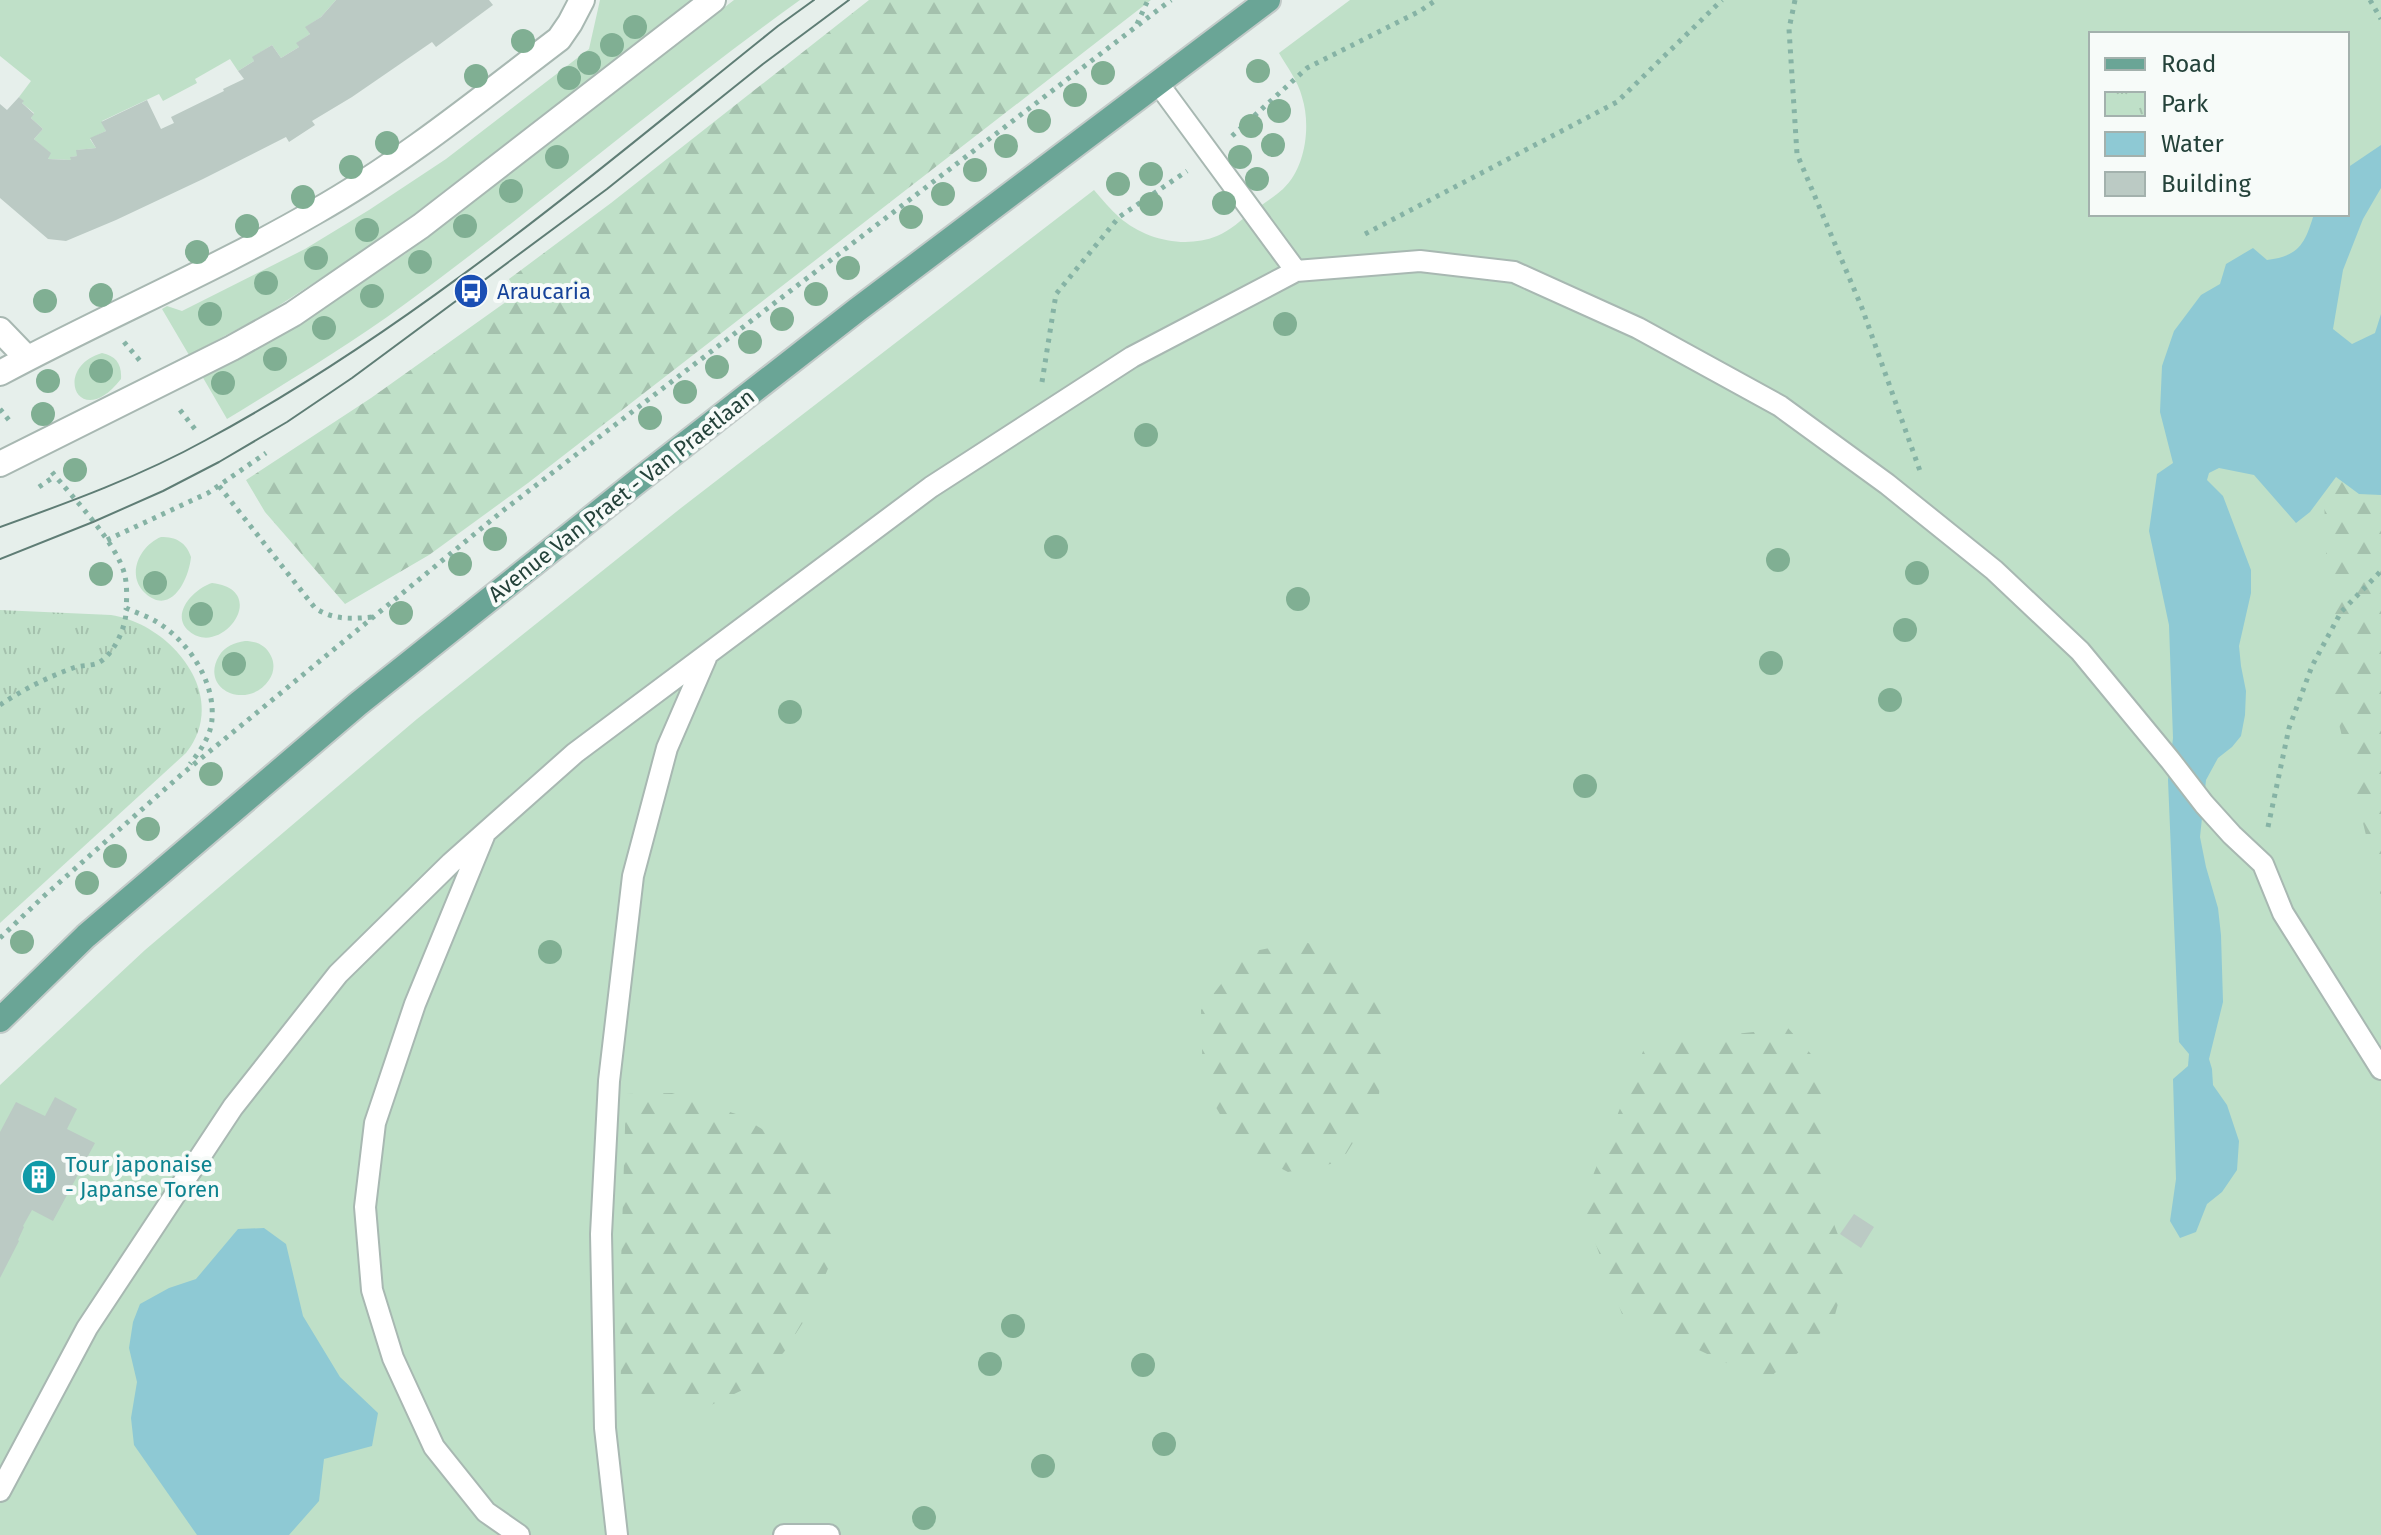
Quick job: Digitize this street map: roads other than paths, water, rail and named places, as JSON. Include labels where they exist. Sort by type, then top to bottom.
[{"type":"main road","name":"Avenue Van Praet - Van Praetlaan","points":[[0,1020],[86,936],[358,704],[646,474],[1268,0]]},
{"type":"street","points":[[0,373],[317,212],[372,177],[559,39],[582,0]]},
{"type":"street","points":[[0,464],[232,348],[293,314],[421,226],[713,0]]},
{"type":"street","points":[[0,330],[27,358]]},
{"type":"lane","points":[[1157,82],[1296,271]]},
{"type":"lane","points":[[0,1491],[87,1328],[233,1107],[338,974],[451,863],[575,753],[931,487],[1132,357],[1296,271],[1420,261],[1514,272],[1638,328],[1780,406],[1887,484],[1994,570],[2080,651],[2204,804],[2263,864],[2283,913],[2381,1069]]},
{"type":"lane","points":[[617,1535],[605,1428],[603,1353],[601,1234],[609,1081],[633,876],[667,748],[707,655]]},
{"type":"lane","points":[[485,833],[415,1004],[375,1123],[365,1207],[372,1290],[393,1358],[434,1447],[486,1512],[519,1535]]},
{"type":"lane","points":[[784,1535],[829,1535]]},
{"type":"water","points":[[2381,145],[2381,188],[2363,219],[2343,270],[2333,329],[2352,344],[2375,333],[2381,314],[2381,495],[2359,494],[2336,477],[2310,512],[2296,523],[2254,475],[2219,468],[2209,473],[2207,480],[2223,496],[2251,570],[2251,593],[2239,646],[2246,691],[2241,736],[2218,758],[2206,780],[2200,837],[2218,908],[2221,935],[2223,1002],[2209,1059],[2213,1085],[2227,1105],[2239,1141],[2237,1170],[2222,1192],[2207,1204],[2196,1232],[2180,1238],[2170,1221],[2176,1179],[2173,1079],[2188,1066],[2189,1054],[2179,1042],[2168,780],[2173,738],[2169,625],[2149,531],[2157,474],[2173,463],[2160,412],[2162,366],[2174,331],[2201,295],[2220,284],[2226,264],[2253,248],[2267,260],[2287,255],[2300,246],[2313,216],[2349,216],[2349,167]]},
{"type":"water","points":[[264,1228],[286,1244],[303,1316],[340,1377],[378,1413],[372,1446],[324,1459],[319,1501],[289,1535],[197,1535],[134,1445],[131,1418],[137,1382],[129,1348],[133,1322],[140,1304],[169,1288],[196,1279],[238,1229]]},
{"type":"tram line","points":[[0,527],[105,488],[156,465],[282,397],[429,299],[501,246],[814,0]]},
{"type":"tram line","points":[[0,559],[163,491],[287,422],[352,378],[607,189],[763,64],[849,0]]},
{"type":"place","name":"Araucaria","points":[[471,291]]},
{"type":"place","name":"Tour japonaise - Japanse Toren","points":[[39,1177]]}]
